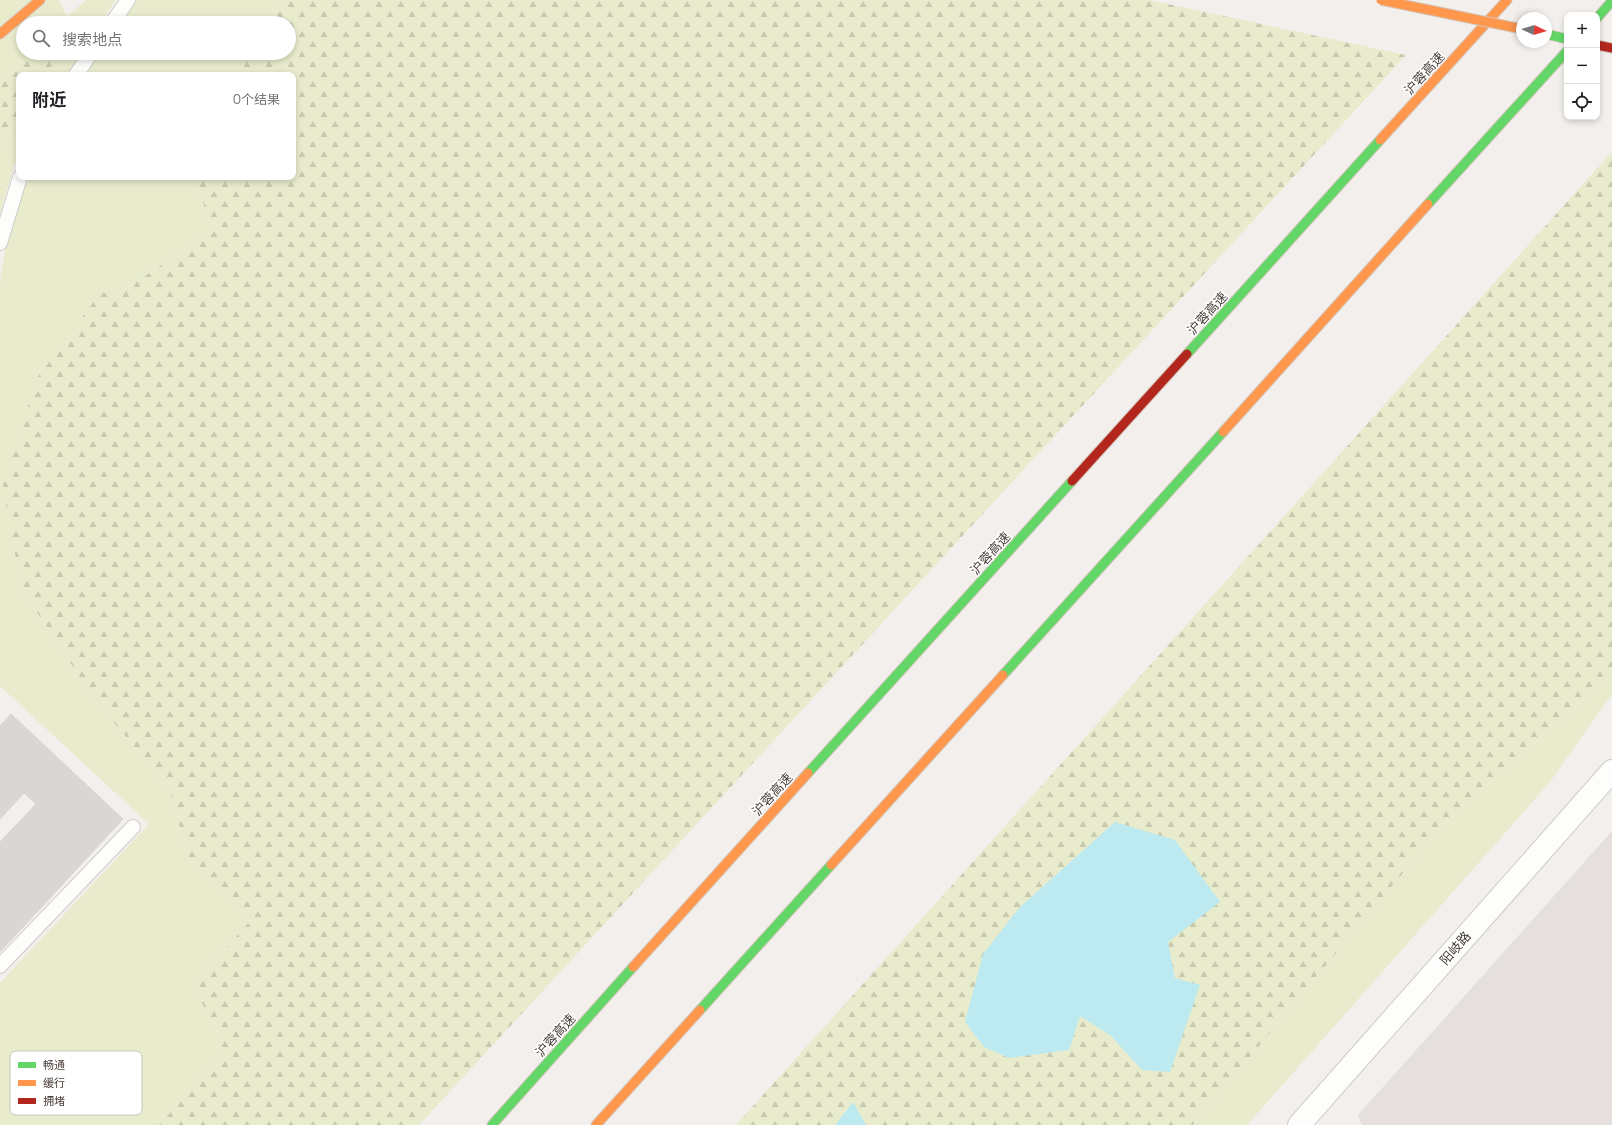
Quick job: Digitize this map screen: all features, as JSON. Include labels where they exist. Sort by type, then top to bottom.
[{"type":"main road","points":[[21,16],[40,0]]},
{"type":"main road","points":[[1381,0],[1516,28]]},
{"type":"main road","name":"沪蓉高速","points":[[492,1125],[705,887],[1507,0]]},
{"type":"main road","points":[[1600,15],[1612,1]]},
{"type":"main road","points":[[0,34],[16,20]]},
{"type":"main road","points":[[1552,35],[1564,38]]},
{"type":"main road","points":[[1600,46],[1612,48]]},
{"type":"main road","points":[[596,1125],[1564,54]]},
{"type":"street","name":"阳岐路","points":[[1299,1125],[1612,771]]},
{"type":"lane","points":[[117,16],[128,0]]},
{"type":"lane","points":[[78,72],[86,60]]},
{"type":"lane","points":[[0,243],[19,180]]},
{"type":"lane","points":[[0,966],[133,827]]},
{"type":"shaded area","points":[[1612,831],[1612,1125],[1362,1125],[1358,1115]]},
{"type":"green space","points":[[0,0],[59,0],[67,16],[16,16],[16,60],[24,60],[0,80]]},
{"type":"green space","points":[[87,0],[115,0],[105,16],[67,16]]},
{"type":"green space","points":[[137,0],[281,0],[270,16],[125,16]]},
{"type":"green space","points":[[281,0],[1149,0],[1406,55],[419,1125],[159,1125],[216,1062],[223,1041],[192,985],[251,920],[187,855],[170,789],[95,700],[21,588],[3,485],[37,378],[101,292],[115,296],[212,231],[196,180],[296,180],[296,72],[232,72],[240,60],[296,60],[296,16],[270,16]]},
{"type":"green space","points":[[24,60],[52,60],[53,63],[48,72],[16,72],[16,123],[0,148],[0,80]]},
{"type":"green space","points":[[52,60],[78,60],[71,72],[48,72],[53,63]]},
{"type":"green space","points":[[94,60],[240,60],[232,72],[86,72]]},
{"type":"green space","points":[[16,123],[16,162],[0,214],[0,148]]},
{"type":"green space","points":[[1612,152],[1612,676],[1452,814],[1193,1125],[736,1125]]},
{"type":"green space","points":[[28,180],[196,180],[212,231],[114,296],[21,588],[95,700],[170,789],[187,855],[251,920],[192,985],[223,1041],[216,1062],[159,1125],[0,1125],[0,983],[149,824],[0,686],[0,281],[11,215]]},
{"type":"green space","points":[[1612,676],[1612,694],[1550,782],[1247,1125],[1193,1125],[1452,814]]},
{"type":"water","points":[[1115,822],[1175,840],[1220,902],[1168,942],[1175,978],[1200,985],[1170,1072],[1142,1070],[1111,1036],[1080,1016],[1069,1050],[1009,1058],[984,1047],[965,1022],[983,954],[1020,907]]},
{"type":"water","points":[[853,1102],[866,1125],[835,1125]]},
{"type":"building","points":[[11,714],[123,819],[0,952],[0,842],[36,804],[24,793],[0,819],[0,726]]},
{"type":"traffic: fast","points":[[1600,15],[1612,1]]},
{"type":"traffic: fast","points":[[1552,35],[1564,38]]},
{"type":"traffic: fast","points":[[1428,204],[1564,54]]},
{"type":"traffic: fast","points":[[1187,354],[1380,140]]},
{"type":"traffic: fast","points":[[1003,675],[1223,432]]},
{"type":"traffic: fast","points":[[808,773],[1072,481]]},
{"type":"traffic: fast","points":[[700,1010],[831,865]]},
{"type":"traffic: fast","points":[[492,1125],[633,967]]},
{"type":"traffic: slow","points":[[21,16],[40,0]]},
{"type":"traffic: slow","points":[[1381,0],[1516,28]]},
{"type":"traffic: slow","points":[[1380,140],[1507,0]]},
{"type":"traffic: slow","points":[[0,34],[16,20]]},
{"type":"traffic: slow","points":[[1223,432],[1428,204]]},
{"type":"traffic: slow","points":[[831,865],[1003,675]]},
{"type":"traffic: slow","points":[[633,967],[808,773]]},
{"type":"traffic: slow","points":[[596,1125],[700,1010]]},
{"type":"traffic: jam","points":[[1600,46],[1612,48]]},
{"type":"traffic: jam","points":[[1072,481],[1187,354]]}]
